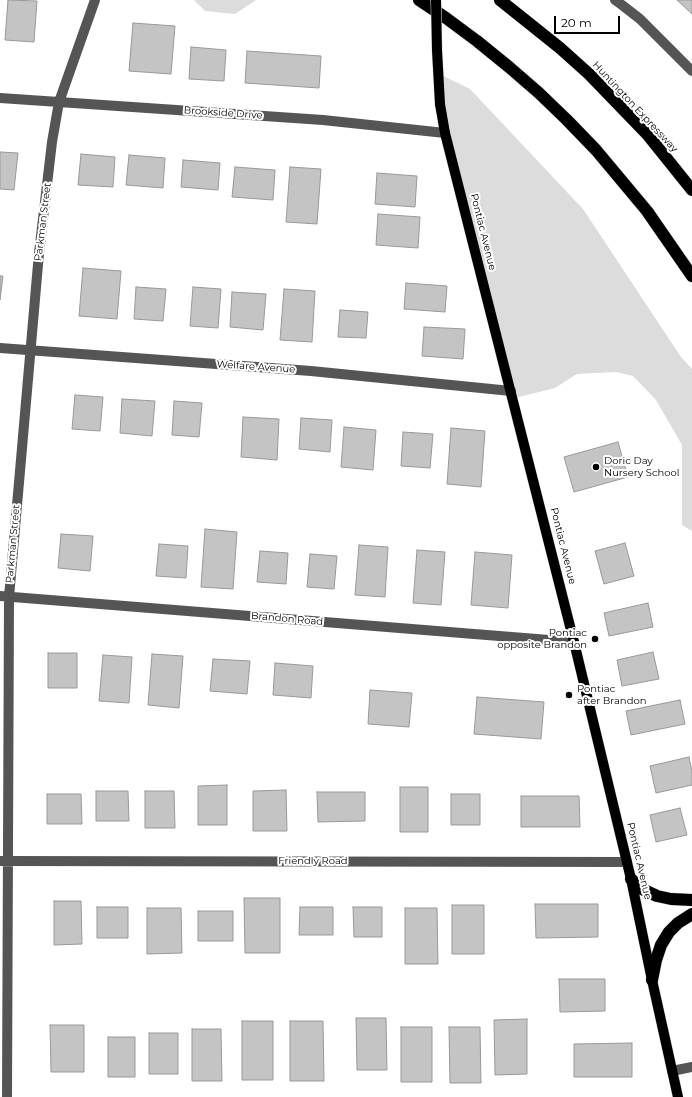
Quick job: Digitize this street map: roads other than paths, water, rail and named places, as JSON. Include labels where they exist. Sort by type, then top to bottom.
[{"type":"highway","points":[[419,0],[477,41],[539,93],[567,120],[596,150],[638,200],[692,276]]},
{"type":"highway","name":"Huntington Expressway","points":[[500,0],[590,74],[647,134],[692,190]]},
{"type":"highway","points":[[631,879],[642,889],[657,896],[671,899],[692,900]]},
{"type":"highway","points":[[652,980],[661,945],[669,932],[678,923],[692,914]]},
{"type":"main road","name":"Pontiac Avenue","points":[[436,0],[436,50],[440,104],[445,133],[574,642],[631,879],[678,1097]]},
{"type":"street","name":"Parkman Street","points":[[7,1097],[4,860],[4,597],[30,350],[40,237],[52,142],[59,102],[95,0]]},
{"type":"street","points":[[615,0],[640,19],[692,71]]},
{"type":"street","name":"Brookside Drive","points":[[0,98],[323,120],[445,133]]},
{"type":"street","name":"Welfare Avenue","points":[[0,348],[311,371],[511,391]]},
{"type":"street","name":"Brandon Road","points":[[4,597],[574,642]]},
{"type":"street","name":"Friendly Road","points":[[4,860],[627,862]]},
{"type":"street","points":[[672,1071],[692,1067]]},
{"type":"place","name":"Doric Day Nursery School","points":[[596,467]]},
{"type":"place","name":"Pontiac opposite Brandon","points":[[595,639]]},
{"type":"place","name":"Pontiac after Brandon","points":[[569,695]]}]
